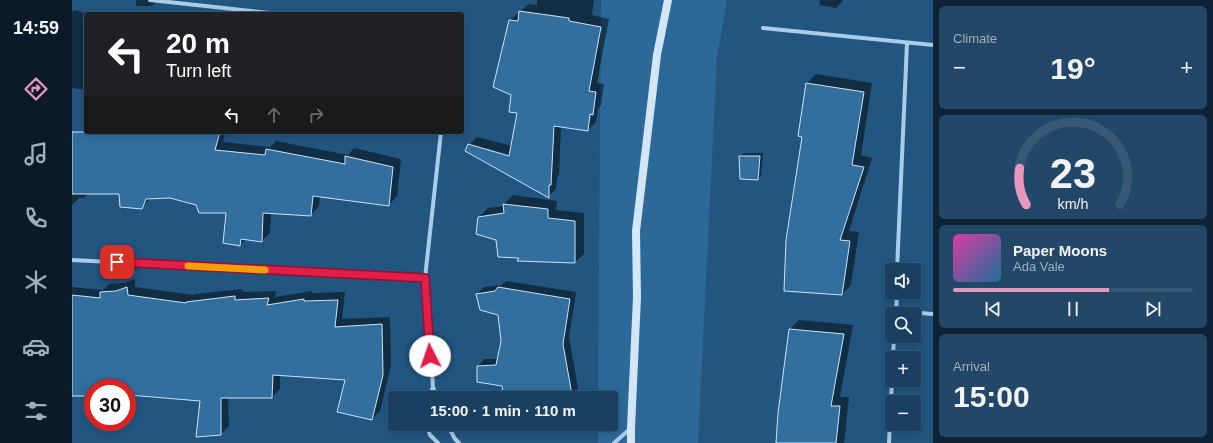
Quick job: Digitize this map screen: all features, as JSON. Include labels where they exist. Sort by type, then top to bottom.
[{"type":"street","points":[[150,0],[261,12]]},
{"type":"street","points":[[631,443],[637,297],[636,231],[657,55],[668,0]]},
{"type":"street","points":[[763,28],[933,45]]},
{"type":"street","points":[[898,263],[907,43]]},
{"type":"street","points":[[434,391],[425,278],[441,134]]},
{"type":"street","points":[[72,260],[425,278]]},
{"type":"street","points":[[921,313],[933,314]]},
{"type":"street","points":[[432,391],[433,387]]},
{"type":"street","points":[[889,443],[892,387]]},
{"type":"street","points":[[614,443],[631,428]]},
{"type":"street","points":[[429,431],[430,435],[438,443]]},
{"type":"street","points":[[451,431],[459,443]]},
{"type":"shaded area","points":[[601,0],[727,0],[717,57],[698,443],[598,443],[598,431],[618,431],[618,391],[598,391]]},
{"type":"building","points":[[519,11],[569,18],[569,21],[601,27],[589,91],[596,92],[593,115],[590,114],[588,131],[554,126],[549,198],[465,151],[468,144],[509,156],[517,113],[509,112],[511,95],[493,87],[509,20],[518,21]]},
{"type":"building","points":[[806,83],[864,92],[852,165],[864,167],[840,240],[850,241],[842,295],[784,291],[786,240],[802,137],[798,136]]},
{"type":"building","points":[[72,132],[84,132],[84,134],[219,134],[215,150],[265,155],[266,149],[345,164],[345,156],[393,167],[389,206],[313,196],[311,216],[263,213],[262,242],[241,239],[240,246],[223,243],[226,213],[199,213],[196,205],[170,198],[146,199],[142,209],[120,207],[119,194],[72,194]]},
{"type":"building","points":[[739,156],[760,156],[758,180],[740,179]]},
{"type":"building","points":[[503,204],[548,209],[548,218],[575,221],[575,263],[517,261],[519,258],[498,257],[496,240],[476,234],[478,217],[504,213]]},
{"type":"building","points":[[127,287],[128,295],[186,303],[235,296],[235,300],[269,298],[267,305],[304,299],[304,301],[338,300],[335,327],[382,324],[383,375],[372,420],[337,412],[345,380],[273,375],[272,398],[221,398],[221,435],[196,437],[200,401],[136,396],[136,379],[84,379],[84,396],[72,396],[72,295],[100,298],[100,292],[116,291]]},
{"type":"building","points":[[498,287],[570,299],[563,344],[571,391],[503,391],[502,386],[477,382],[477,366],[496,365],[501,341],[498,315],[480,310],[476,294],[495,291]]},
{"type":"building","points":[[789,329],[844,334],[831,406],[840,406],[836,443],[776,443],[778,413]]},
{"type":"slow traffic","points":[[188,266],[265,270]]},
{"type":"route","points":[[117,262],[425,278],[430,356]]}]
